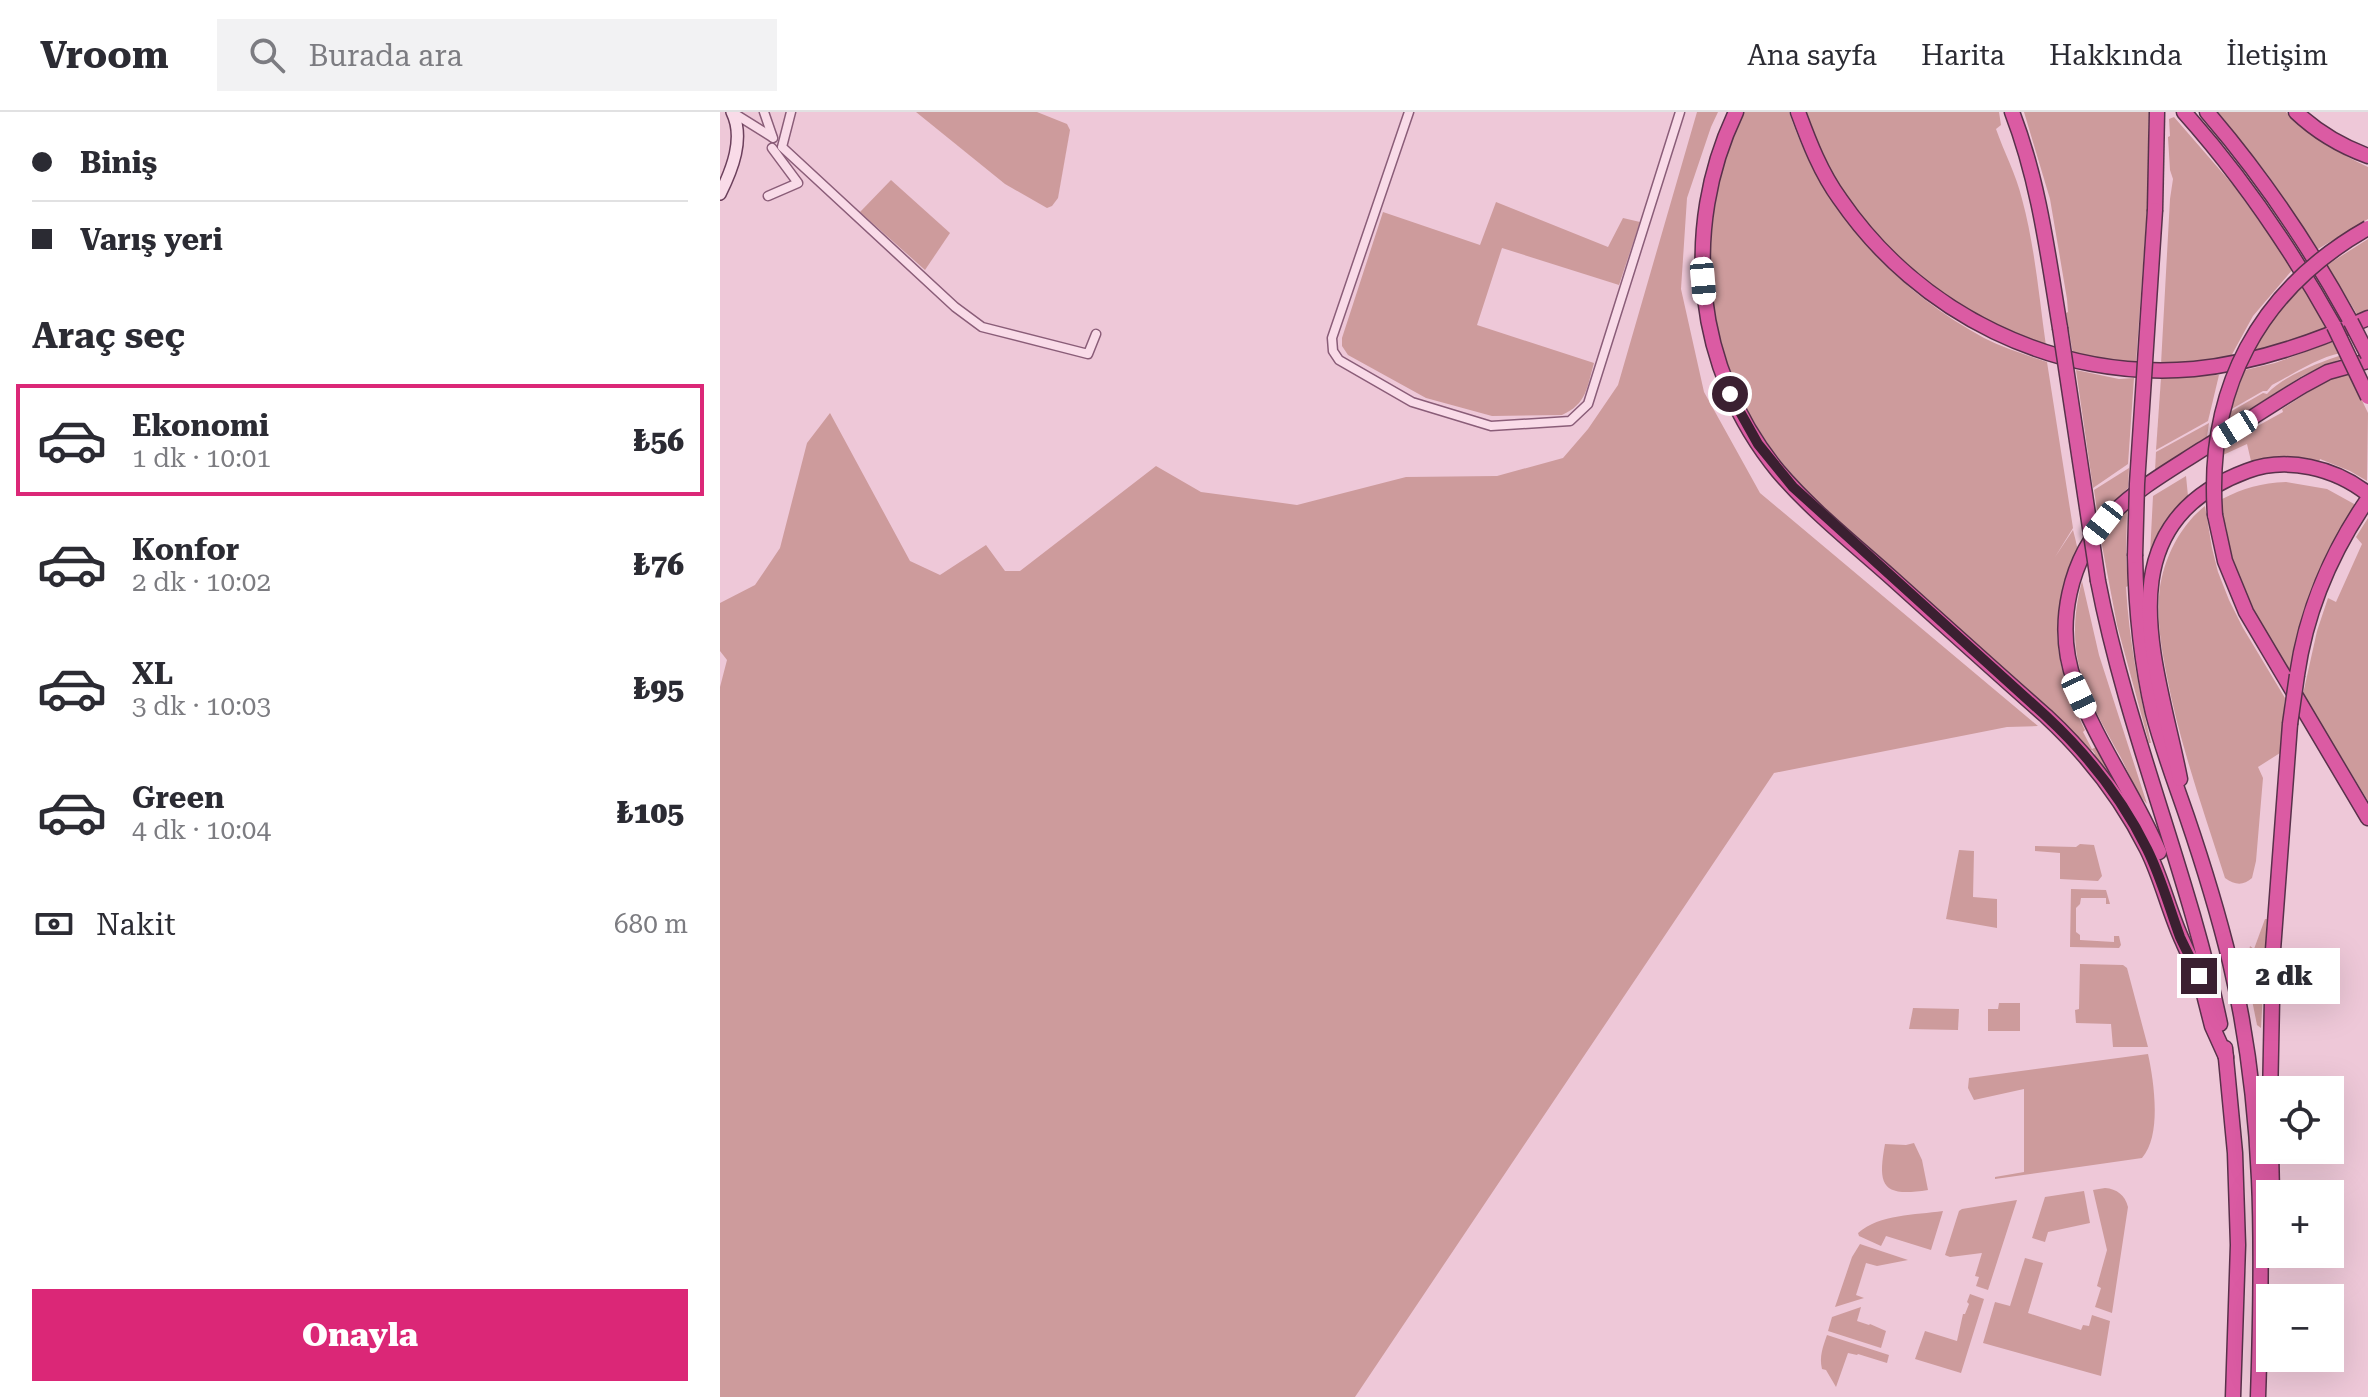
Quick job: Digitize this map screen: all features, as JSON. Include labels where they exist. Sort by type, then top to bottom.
[{"type":"highway","points":[[1736,112],[1714,171],[1703,238],[1704,299],[1714,350],[1730,394],[1758,444],[1813,507],[2063,732],[2089,761],[2126,811],[2147,849],[2183,944],[2199,976]]},
{"type":"highway","points":[[1798,112],[1815,155],[1838,197],[1904,273],[1934,297],[1979,325],[2044,352],[2095,364],[2186,369],[2224,365],[2279,352],[2368,318]]},
{"type":"highway","points":[[2012,112],[2040,209],[2098,581],[2122,688],[2203,946],[2226,1057],[2235,1153],[2238,1245],[2233,1397]]},
{"type":"highway","points":[[2157,112],[2155,210],[2138,469],[2135,556],[2138,620],[2148,690],[2168,766],[2219,922],[2244,1029],[2257,1135],[2259,1180]]},
{"type":"highway","points":[[2184,112],[2272,223],[2334,326],[2368,397]]},
{"type":"highway","points":[[2207,112],[2266,185],[2322,269],[2368,355]]},
{"type":"highway","points":[[2296,112],[2324,135],[2368,154]]},
{"type":"highway","points":[[2309,112],[2368,154]]},
{"type":"highway","points":[[2368,228],[2325,255],[2295,281],[2264,318],[2239,361],[2225,399],[2213,476],[2215,515],[2225,561],[2246,612],[2368,818]]},
{"type":"highway","points":[[2226,1057],[2212,1026],[2177,900],[2156,845],[2090,720],[2073,678],[2065,625],[2071,586],[2088,542],[2135,493],[2304,385],[2328,372],[2368,361]]},
{"type":"highway","points":[[2186,815],[2176,757],[2153,662],[2150,625],[2152,576],[2160,552],[2172,527],[2204,493],[2223,481],[2253,469],[2280,465],[2312,468],[2338,475],[2368,496],[2334,558],[2313,609],[2297,675],[2290,724],[2273,950],[2270,1076]]},
{"type":"highway","points":[[2258,1397],[2261,1268]]},
{"type":"main road","points":[[720,194],[728,178],[738,140],[732,112]]},
{"type":"street","points":[[732,112],[772,137]]},
{"type":"street","points":[[764,112],[777,148],[798,183],[768,196]]},
{"type":"street","points":[[777,148],[791,112]]},
{"type":"street","points":[[1409,112],[1332,338],[1333,351],[1339,360],[1412,402],[1491,426],[1570,421],[1588,404],[1680,112]]},
{"type":"street","points":[[777,148],[955,307],[982,327],[1088,354],[1096,334]]},
{"type":"shaded area","points":[[916,112],[1037,112],[1067,124],[1070,130],[1058,198],[1047,208],[1005,184]]},
{"type":"shaded area","points":[[1697,112],[1718,112],[1687,198],[1681,289],[1704,392],[1760,493],[2038,726],[2007,727],[1774,773],[1355,1397],[720,1397],[720,687],[727,660],[720,651],[720,603],[755,585],[780,548],[807,443],[830,413],[910,561],[940,575],[986,545],[1005,571],[1020,571],[1156,466],[1201,492],[1297,505],[1406,477],[1497,476],[1563,458],[1588,429],[1618,385]]},
{"type":"shaded area","points":[[1743,112],[1789,112],[1803,148],[1841,214],[1891,271],[1920,296],[1984,338],[2047,362],[2073,528],[2055,557],[2073,530],[2078,555],[2058,614],[2058,648],[2071,698],[2085,730],[2083,732],[2092,749],[2096,747],[2111,776],[2093,756],[2092,750],[1816,500],[1771,449],[1750,415],[1721,342],[1713,304],[1710,264],[1711,225],[1717,186]]},
{"type":"shaded area","points":[[1804,112],[1999,112],[2001,125],[1996,129],[2019,190],[2030,235],[2046,346],[1969,311],[1944,296],[1900,261],[1861,220],[1844,195]]},
{"type":"shaded area","points":[[2024,112],[2149,112],[2148,139],[2152,140],[2136,363],[2073,354],[2050,199]]},
{"type":"shaded area","points":[[2218,112],[2286,112],[2325,143],[2368,167],[2368,219],[2318,249],[2268,175]]},
{"type":"shaded area","points":[[2174,117],[2233,185],[2262,225],[2267,227],[2294,268],[2253,316],[2230,358],[2161,364],[2173,179],[2168,137],[2169,119]]},
{"type":"shaded area","points":[[891,180],[950,233],[925,270],[860,212]]},
{"type":"shaded area","points":[[1496,202],[1608,247],[1623,218],[1640,222],[1619,285],[1502,248],[1477,325],[1594,363],[1581,400],[1562,415],[1492,416],[1426,398],[1348,355],[1342,346],[1383,212],[1480,245]]},
{"type":"shaded area","points":[[2368,239],[2368,312],[2358,316],[2327,265]]},
{"type":"shaded area","points":[[2302,285],[2327,329],[2252,354],[2277,312]]},
{"type":"shaded area","points":[[2332,342],[2341,353],[2305,367],[2230,410],[2245,370],[2275,363]]},
{"type":"shaded area","points":[[2342,355],[2343,358],[2302,376],[2228,423],[2230,412],[2263,393],[2267,394],[2292,376]]},
{"type":"shaded area","points":[[2076,370],[2119,379],[2134,378],[2128,464],[2093,488]]},
{"type":"shaded area","points":[[2348,371],[2368,413],[2367,481],[2320,459],[2319,462],[2294,458],[2251,461],[2247,444],[2223,455],[2223,445],[2283,412],[2282,409],[2330,378]]},
{"type":"shaded area","points":[[2219,375],[2208,421],[2156,450],[2161,378]]},
{"type":"shaded area","points":[[2209,423],[2207,437],[2155,471],[2156,452]]},
{"type":"shaded area","points":[[2129,468],[2128,488],[2098,517],[2094,490]]},
{"type":"shaded area","points":[[2186,476],[2188,496],[2150,555],[2153,496]]},
{"type":"shaded area","points":[[2286,482],[2327,489],[2356,505],[2343,525],[2293,653],[2290,670],[2241,582],[2224,524],[2222,499],[2253,487]]},
{"type":"shaded area","points":[[2205,506],[2218,572],[2229,600],[2285,698],[2280,753],[2258,767],[2263,778],[2256,861],[2252,878],[2242,883],[2225,878],[2179,728],[2159,627],[2160,584],[2167,559],[2179,535]]},
{"type":"shaded area","points":[[2127,511],[2127,607],[2151,743],[2117,625],[2101,540]]},
{"type":"shaded area","points":[[2368,518],[2368,801],[2303,694],[2328,598],[2336,602],[2362,544],[2356,537]]},
{"type":"shaded area","points":[[2082,581],[2099,655],[2147,804],[2097,713],[2081,673],[2075,630]]},
{"type":"shaded area","points":[[2080,844],[2094,845],[2102,876],[2098,881],[2060,879],[2060,853],[2035,851],[2035,846],[2076,847]]},
{"type":"shaded area","points":[[1959,850],[1974,851],[1973,897],[1997,899],[1997,928],[1946,919]]},
{"type":"shaded area","points":[[2071,889],[2106,890],[2110,904],[2106,904],[2106,898],[2081,898],[2076,908],[2076,932],[2080,940],[2114,942],[2114,936],[2119,936],[2119,948],[2070,947]]},
{"type":"shaded area","points":[[2265,919],[2261,1028],[2257,1025],[2243,955],[2250,946],[2254,949]]},
{"type":"shaded area","points":[[2080,964],[2123,965],[2127,968],[2148,1047],[2113,1047],[2111,1024],[2076,1023]]},
{"type":"shaded area","points":[[1999,1003],[2020,1003],[2020,1031],[1988,1031],[1988,1009],[1998,1009]]},
{"type":"shaded area","points":[[1913,1008],[1959,1009],[1958,1030],[1909,1029]]},
{"type":"shaded area","points":[[2148,1054],[2155,1108],[2152,1136],[2142,1158],[1995,1179],[2024,1172],[2024,1089],[1974,1100],[1968,1088],[1969,1078]]},
{"type":"shaded area","points":[[1914,1143],[1922,1160],[1928,1190],[1893,1190],[1883,1179],[1885,1144]]},
{"type":"shaded area","points":[[2105,1188],[2120,1193],[2128,1207],[2112,1313],[2095,1307],[2107,1250],[2093,1190]]},
{"type":"shaded area","points":[[2084,1191],[2090,1223],[2048,1232],[2045,1242],[2032,1238],[2045,1197]]},
{"type":"shaded area","points":[[2017,1200],[1988,1290],[1976,1286],[1979,1277],[1975,1276],[1982,1253],[1945,1255],[1959,1211]]},
{"type":"shaded area","points":[[1943,1211],[1931,1250],[1886,1236],[1881,1246],[1858,1233],[1887,1219]]},
{"type":"shaded area","points":[[1860,1244],[1908,1260],[1877,1266],[1866,1263],[1856,1295],[1864,1298],[1835,1307],[1852,1257]]},
{"type":"shaded area","points":[[2025,1258],[2043,1263],[2028,1313],[2081,1330],[2083,1325],[2089,1326],[2092,1315],[2110,1321],[2101,1376],[1983,1343],[1995,1302],[2010,1306]]},
{"type":"shaded area","points":[[1970,1294],[1984,1299],[1961,1373],[1915,1359],[1925,1331],[1957,1341]]},
{"type":"shaded area","points":[[1861,1307],[1857,1321],[1886,1331],[1881,1348],[1828,1331],[1832,1317]]},
{"type":"shaded area","points":[[1827,1335],[1889,1355],[1887,1363],[1848,1353],[1836,1387],[1826,1370],[1822,1369],[1821,1356]]},
{"type":"route","points":[[1730,394],[1758,444],[1793,487],[2046,716],[2103,778],[2147,849],[2183,944],[2199,976]]}]
